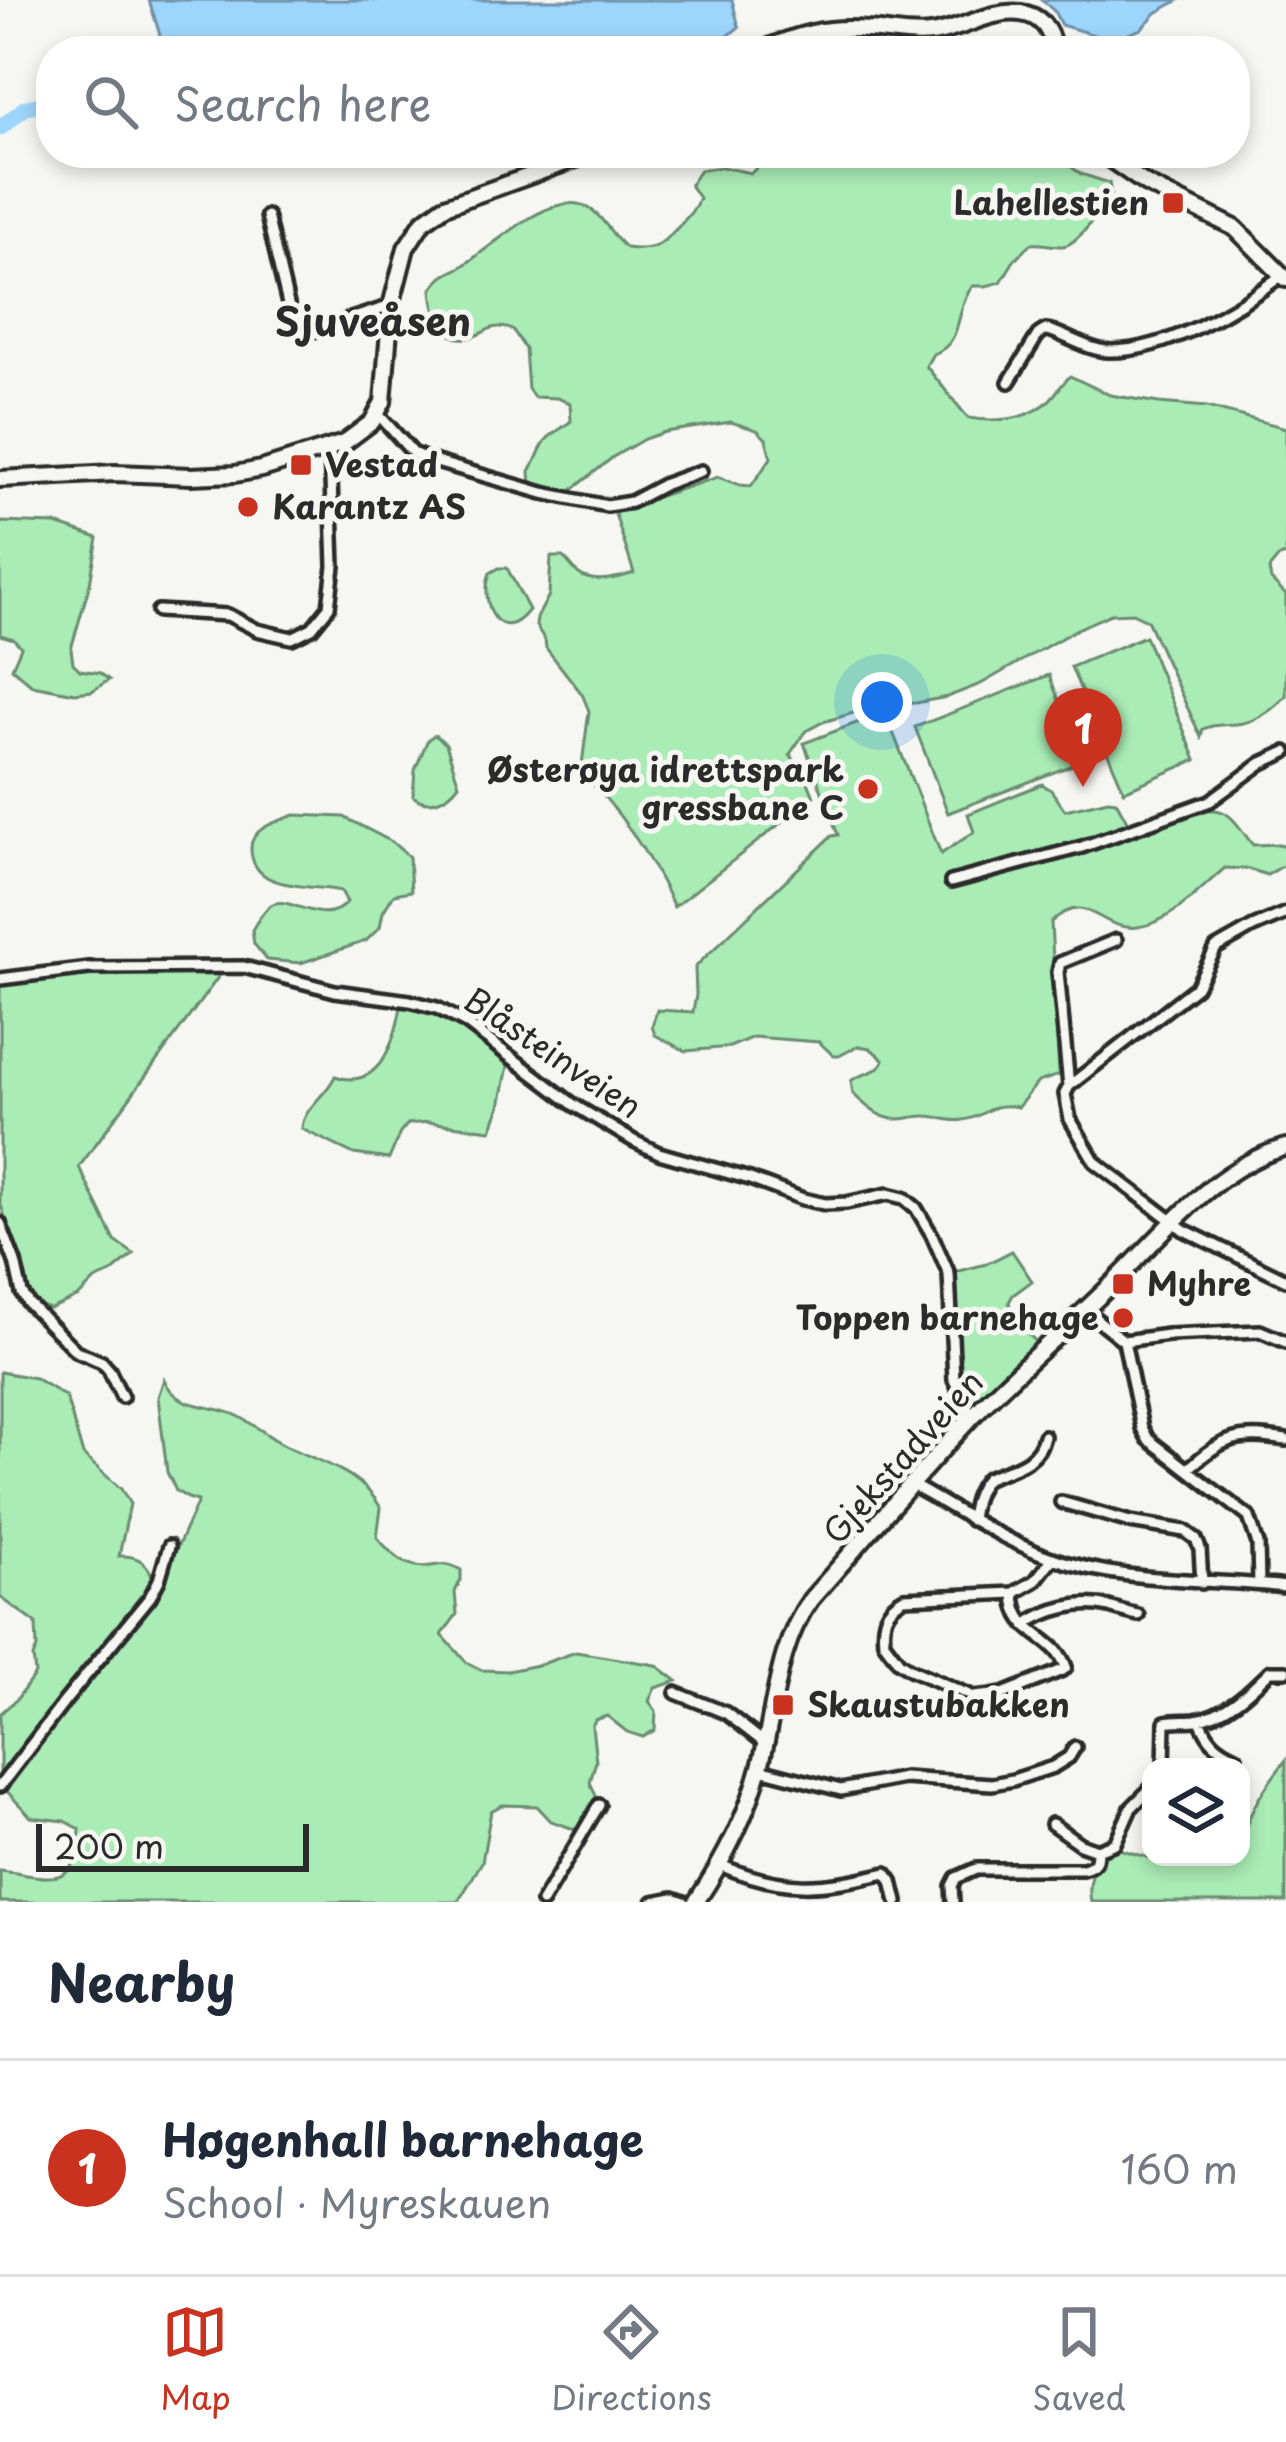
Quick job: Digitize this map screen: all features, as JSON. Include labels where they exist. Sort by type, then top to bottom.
[{"type":"street","points":[[802,36],[848,28],[924,35],[1022,13],[1046,26],[1051,36]]},
{"type":"street","points":[[0,478],[115,473],[214,476],[262,470],[331,449],[358,434],[383,402],[391,306],[406,248],[423,222],[445,206],[551,168]]},
{"type":"street","points":[[1009,382],[1045,330],[1094,350],[1136,348],[1213,320],[1284,277],[1235,228],[1123,168]]},
{"type":"street","points":[[267,216],[298,332],[391,306]]},
{"type":"street","points":[[378,414],[413,453],[426,460],[607,506],[632,502],[700,471]]},
{"type":"street","points":[[158,610],[228,615],[257,630],[292,638],[312,628],[328,607],[334,566],[331,449]]},
{"type":"street","points":[[951,882],[1082,847],[1210,801],[1262,763],[1286,752]]},
{"type":"street","points":[[1069,1086],[1196,987],[1216,948],[1286,913]]},
{"type":"street","points":[[1116,940],[1060,963],[1070,1118],[1095,1162],[1172,1223],[1286,1280]]},
{"type":"street","name":"Blåsteinveien","points":[[0,979],[89,968],[244,967],[335,991],[423,1004],[466,1023],[574,1105],[659,1153],[825,1204],[887,1194],[904,1198],[932,1235],[949,1274],[954,1379],[972,1417]]},
{"type":"street","name":"Gjekstadveien","points":[[696,1902],[745,1815],[760,1769],[782,1662],[793,1627],[812,1599],[972,1417],[1172,1223],[1226,1174],[1286,1147]]},
{"type":"street","points":[[0,1222],[28,1304],[76,1351],[102,1362],[122,1397]]},
{"type":"street","points":[[1085,1310],[1124,1341],[1142,1428],[1162,1451],[1249,1517],[1258,1544],[1259,1584]]},
{"type":"street","points":[[1124,1341],[1260,1331],[1286,1342]]},
{"type":"street","points":[[1188,1469],[1228,1439],[1244,1435],[1286,1440]]},
{"type":"street","points":[[970,1520],[981,1484],[1035,1457],[1044,1436]]},
{"type":"street","points":[[910,1484],[970,1520],[1053,1558],[1106,1572],[1286,1587]]},
{"type":"street","points":[[1061,1502],[1130,1522],[1185,1531],[1196,1539],[1200,1550],[1202,1582]]},
{"type":"street","points":[[0,1786],[150,1598],[169,1546]]},
{"type":"street","points":[[1014,1593],[1017,1616],[1062,1657],[1066,1667],[1003,1694],[964,1693],[899,1662],[884,1642],[886,1613],[893,1603],[904,1598],[1014,1593],[1035,1581],[1053,1558]]},
{"type":"street","points":[[1025,1625],[1043,1612],[1077,1607],[1104,1606],[1138,1615]]},
{"type":"street","points":[[1164,1758],[1166,1723],[1200,1720],[1253,1689],[1270,1671],[1286,1671]]},
{"type":"street","points":[[676,1694],[727,1713],[766,1744]]},
{"type":"street","points":[[1200,1720],[1214,1746],[1236,1757]]},
{"type":"street","points":[[760,1769],[841,1790],[904,1778],[988,1784],[1056,1766],[1075,1747]]},
{"type":"street","points":[[1052,1824],[1097,1850],[1115,1843],[1131,1808],[1142,1797]]},
{"type":"street","points":[[542,1902],[599,1805]]},
{"type":"street","points":[[953,1902],[952,1886],[962,1874],[993,1868],[1083,1869],[1092,1867],[1097,1850]]},
{"type":"street","points":[[720,1865],[788,1886],[839,1885],[886,1873],[897,1902]]},
{"type":"street","points":[[786,1902],[788,1886]]},
{"type":"street","points":[[653,1902],[673,1898],[684,1902]]},
{"type":"green space","points":[[756,168],[1073,168],[1109,183],[1111,194],[1075,240],[1062,246],[1031,244],[1001,282],[973,286],[955,334],[926,366],[968,418],[997,420],[1027,414],[1048,402],[1070,376],[1110,395],[1207,407],[1286,428],[1286,555],[1269,569],[1271,580],[1286,595],[1286,696],[1255,719],[1208,727],[1201,737],[1147,620],[1132,613],[1111,614],[981,684],[947,697],[884,704],[806,731],[790,754],[814,797],[674,907],[634,835],[581,772],[589,711],[582,694],[546,648],[537,618],[549,595],[551,557],[563,557],[579,574],[592,579],[634,573],[614,511],[718,477],[751,486],[771,458],[766,439],[757,430],[731,422],[665,432],[613,457],[571,491],[531,486],[530,471],[543,445],[571,421],[570,403],[534,397],[528,389],[525,349],[513,330],[493,328],[467,338],[451,335],[437,314],[432,289],[521,224],[556,206],[587,207],[626,248],[658,245],[694,209],[699,198],[690,185],[700,170],[751,173]]},
{"type":"green space","points":[[0,522],[56,524],[98,538],[71,649],[73,663],[80,670],[100,673],[109,680],[92,691],[75,693],[32,685],[12,668],[21,647],[0,635]]},
{"type":"green space","points":[[507,568],[529,610],[509,625],[494,617],[487,596],[490,573]]},
{"type":"green space","points":[[1145,636],[1196,760],[1124,791],[1071,667]]},
{"type":"green space","points":[[1049,675],[1083,761],[948,813],[915,727]]},
{"type":"green space","points":[[885,712],[941,854],[974,832],[968,814],[1042,784],[1065,810],[1116,801],[1128,823],[1183,809],[1201,798],[1208,810],[1229,816],[1253,845],[1286,846],[1286,864],[1267,875],[1225,868],[1174,912],[1151,924],[1124,927],[1075,909],[1051,922],[1059,1075],[1038,1082],[1018,1107],[1000,1106],[958,1121],[929,1116],[888,1118],[853,1094],[851,1081],[884,1060],[870,1048],[858,1046],[834,1056],[819,1042],[753,1037],[730,1047],[686,1051],[655,1035],[652,1026],[657,1010],[693,1012],[695,967],[838,835],[804,743]]},
{"type":"green space","points":[[435,735],[446,744],[459,784],[444,798],[425,802],[413,796],[415,770],[428,739]]},
{"type":"green space","points":[[295,815],[344,817],[392,842],[409,857],[411,891],[394,894],[380,927],[366,941],[301,963],[267,960],[254,944],[252,930],[263,913],[271,905],[287,903],[327,913],[347,902],[341,891],[272,880],[254,862],[251,848],[256,835]]},
{"type":"green space","points":[[222,972],[79,1167],[115,1241],[134,1254],[79,1296],[50,1309],[34,1304],[0,1202],[0,986],[5,979]]},
{"type":"green space","points":[[405,1004],[461,1028],[508,1066],[491,1130],[408,1124],[389,1159],[354,1154],[302,1129],[306,1115],[335,1076],[363,1077],[383,1060]]},
{"type":"green space","points":[[1012,1251],[1032,1281],[1009,1302],[1017,1321],[1040,1346],[971,1406],[956,1372],[952,1273]]},
{"type":"green space","points":[[0,1372],[35,1378],[66,1397],[83,1455],[121,1489],[130,1504],[119,1556],[139,1559],[152,1575],[164,1577],[198,1501],[176,1491],[167,1472],[158,1397],[164,1379],[186,1401],[238,1416],[361,1484],[381,1508],[377,1537],[400,1560],[414,1566],[447,1565],[461,1570],[455,1592],[457,1614],[442,1635],[466,1662],[482,1670],[508,1671],[576,1652],[656,1665],[677,1681],[655,1688],[649,1701],[656,1711],[655,1730],[643,1737],[627,1732],[607,1716],[595,1720],[596,1761],[590,1782],[596,1796],[586,1824],[577,1830],[551,1821],[537,1806],[502,1805],[491,1811],[482,1862],[458,1902],[0,1902],[0,1871],[45,1877],[66,1872],[78,1850],[80,1829],[65,1821],[31,1817],[0,1784],[0,1714],[35,1674],[37,1648],[36,1623],[0,1597]]},
{"type":"green space","points":[[1286,1760],[1286,1902],[1091,1902],[1097,1865],[1105,1853],[1119,1849],[1142,1856],[1142,1866],[1250,1866],[1250,1816]]},
{"type":"water","points":[[149,0],[732,0],[739,27],[728,36],[160,35]]},
{"type":"water","points":[[1042,0],[1179,0],[1156,13],[1141,29],[1124,36],[1098,36],[1061,25]]},
{"type":"waterway","points":[[0,128],[25,108],[36,105]]},
{"type":"place","name":"Lahellestien","points":[[1173,203]]},
{"type":"place","name":"Vestad","points":[[301,465]]},
{"type":"place","name":"Karantz AS","points":[[248,507]]},
{"type":"place","name":"Høgenhall barnehage","points":[[1083,787]]},
{"type":"place","name":"Østerøya idrettspark gressbane C","points":[[868,789]]},
{"type":"place","name":"Myhre","points":[[1123,1284]]},
{"type":"place","name":"Toppen barnehage","points":[[1123,1318]]},
{"type":"place","name":"Skaustubakken","points":[[783,1705]]},
{"type":"district","name":"Sjuveåsen","points":[[373,322]]}]
